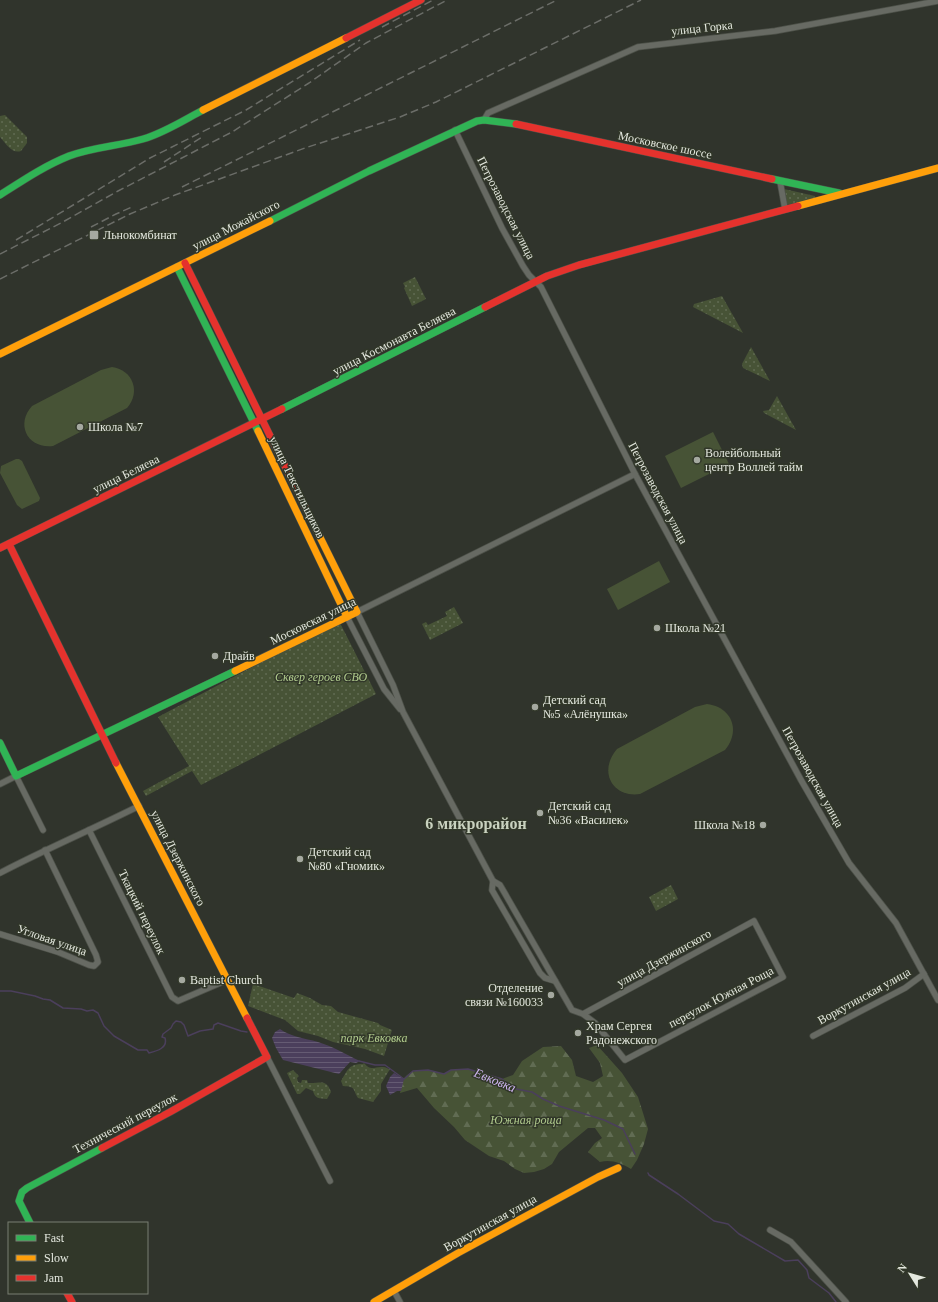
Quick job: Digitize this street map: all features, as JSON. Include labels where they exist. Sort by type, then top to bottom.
[{"type":"street","points":[[0,195],[40,170],[61,159],[81,152],[135,142],[150,137],[421,0]]},
{"type":"street","name":"улица Горка","points":[[484,120],[488,113],[638,47],[775,31],[938,1]]},
{"type":"street","name":"улица Можайского","points":[[0,354],[369,171],[455,130],[484,120]]},
{"type":"street","name":"Московское шоссе","points":[[484,120],[505,122],[841,194]]},
{"type":"street","name":"Петрозаводская улица","points":[[455,130],[502,228],[528,276],[543,291],[635,474],[801,780],[849,864],[896,923],[938,1000]]},
{"type":"street","name":"Московское шоссе","points":[[535,282],[579,265],[938,168]]},
{"type":"street","points":[[780,181],[785,209]]},
{"type":"street","name":"улица Текстильщиков","points":[[185,263],[394,685],[403,712],[492,881],[492,890],[540,974],[545,978],[555,981]]},
{"type":"street","name":"улица Текстильщиков","points":[[176,267],[384,690],[403,712]]},
{"type":"street","name":"улица Космонавта Беляева","points":[[262,419],[535,282]]},
{"type":"street","name":"улица Беляева","points":[[0,548],[262,419]]},
{"type":"street","name":"Московская улица","points":[[0,784],[347,617],[635,474]]},
{"type":"street","name":"улица Дзержинского","points":[[8,544],[102,735],[330,1181]]},
{"type":"street","points":[[384,690],[394,685]]},
{"type":"street","points":[[0,743],[43,830]]},
{"type":"street","points":[[0,873],[139,806]]},
{"type":"street","name":"Ткацкий переулок","points":[[89,830],[172,997],[178,1001],[226,980]]},
{"type":"street","name":"Угловая улица","points":[[0,934],[58,952],[94,966],[96,964],[98,960],[96,955],[45,850]]},
{"type":"street","name":"улица Текстильщиков","points":[[492,881],[500,886],[572,1010],[584,1014]]},
{"type":"street","name":"улица Дзержинского","points":[[584,1014],[754,921]]},
{"type":"street","name":"переулок Южная Роща","points":[[584,1014],[595,1023],[625,1060],[783,977],[754,921]]},
{"type":"street","name":"Воркутинская улица","points":[[813,1036],[905,988],[924,974]]},
{"type":"street","name":"Технический переулок","points":[[30,1222],[19,1201],[22,1192],[27,1188],[170,1112],[267,1057]]},
{"type":"street","name":"Воркутинская улица","points":[[374,1302],[458,1252],[618,1168]]},
{"type":"street","points":[[770,1230],[791,1242],[846,1302]]},
{"type":"street","points":[[394,1291],[400,1302]]},
{"type":"green space","points":[[5,115],[27,137],[27,143],[21,151],[18,152],[12,150],[0,137],[0,116]]},
{"type":"green space","points":[[784,189],[815,196],[815,198],[787,205]]},
{"type":"green space","points":[[415,277],[426,299],[412,306],[403,283]]},
{"type":"green space","points":[[722,296],[743,333],[693,307],[694,304]]},
{"type":"green space","points":[[751,347],[770,381],[743,368],[742,364]]},
{"type":"green space","points":[[112,367],[125,372],[133,383],[134,395],[127,408],[53,446],[44,446],[31,440],[25,428],[25,421],[27,413],[32,406],[101,370]]},
{"type":"green space","points":[[777,396],[796,430],[764,413],[763,411],[769,410]]},
{"type":"green space","name":"Волейбольный центр Воллей тайм","points":[[713,432],[729,464],[681,488],[665,456]]},
{"type":"green space","points":[[16,459],[22,461],[40,498],[39,501],[22,509],[17,505],[0,473],[1,466]]},
{"type":"green space","points":[[659,561],[670,582],[618,610],[607,589]]},
{"type":"green space","points":[[454,607],[463,623],[430,640],[422,624],[426,622],[428,625],[447,616],[445,612]]},
{"type":"green space","name":"Сквер героев СВО","points":[[339,621],[376,694],[201,785],[192,771],[146,796],[143,791],[189,766],[158,717]]},
{"type":"green space","points":[[707,704],[716,706],[723,710],[731,721],[733,728],[732,735],[730,743],[725,750],[640,794],[622,792],[615,787],[609,774],[609,766],[611,757],[617,749],[695,707]]},
{"type":"green space","points":[[671,885],[678,899],[656,911],[649,897]]},
{"type":"green space","name":"парк Евковка","points":[[253,984],[294,998],[297,993],[322,1005],[331,1006],[338,1012],[378,1023],[392,1030],[384,1056],[365,1049],[333,1042],[318,1036],[298,1031],[285,1020],[248,1006]]},
{"type":"green space","name":"Южная роща","points":[[597,1045],[622,1073],[638,1097],[648,1129],[644,1144],[631,1169],[616,1162],[600,1162],[588,1152],[595,1143],[602,1138],[595,1128],[588,1128],[559,1152],[552,1164],[544,1169],[524,1173],[515,1169],[504,1161],[489,1156],[465,1140],[417,1088],[400,1093],[406,1076],[422,1070],[444,1074],[451,1070],[468,1069],[502,1079],[513,1075],[522,1061],[543,1047],[561,1046],[572,1060],[576,1076],[593,1082],[603,1076],[600,1063],[589,1048]]},
{"type":"green space","points":[[364,1063],[366,1066],[371,1068],[383,1067],[390,1069],[381,1084],[381,1091],[373,1102],[358,1098],[353,1089],[343,1086],[341,1081],[351,1066]]},
{"type":"green space","points":[[293,1070],[299,1076],[297,1078],[298,1082],[301,1083],[302,1080],[307,1080],[308,1083],[325,1083],[331,1092],[327,1099],[318,1098],[313,1091],[306,1088],[300,1094],[297,1094],[287,1073]]},
{"type":"shaded area","points":[[280,1029],[293,1036],[329,1046],[360,1061],[356,1063],[350,1062],[339,1074],[283,1060],[272,1038],[275,1032]]},
{"type":"shaded area","points":[[394,1073],[404,1079],[401,1091],[397,1091],[390,1095],[386,1086],[390,1077]]},
{"type":"waterway","name":"Евковка","points":[[0,991],[11,991],[50,1000],[63,1008],[81,1009],[87,1011],[93,1010],[98,1013],[104,1026],[114,1036],[138,1050],[147,1050],[149,1053],[163,1047],[166,1041],[165,1038],[162,1037],[163,1034],[171,1028],[176,1021],[181,1022],[184,1025],[188,1036],[200,1031],[213,1029],[214,1025],[218,1023],[247,1032]]},
{"type":"waterway","name":"Евковка","points":[[359,1061],[375,1065],[385,1065],[404,1079],[413,1071],[428,1070],[444,1074],[451,1070],[468,1069],[502,1079],[516,1089],[532,1092],[559,1106],[604,1120],[623,1129],[635,1154]]},
{"type":"waterway","name":"Евковка","points":[[648,1173],[714,1221],[728,1224],[739,1234],[785,1261],[798,1260],[807,1270],[809,1278],[829,1293],[836,1302]]},
{"type":"railway","points":[[382,27],[433,0]]},
{"type":"railway","points":[[0,254],[232,132],[309,83],[366,43],[447,0]]},
{"type":"railway","points":[[182,187],[557,0]]},
{"type":"railway","points":[[0,279],[130,214],[175,195],[305,148],[400,117],[436,102],[641,0]]},
{"type":"railway","points":[[16,240],[150,158],[246,110],[360,40]]},
{"type":"railway","points":[[164,162],[202,137]]},
{"type":"railway","points":[[91,227],[134,206]]},
{"type":"traffic: fast","points":[[0,195],[42,169],[69,156],[151,136],[174,126],[203,110]]},
{"type":"traffic: fast","points":[[270,221],[369,171],[477,121],[484,120],[516,124]]},
{"type":"traffic: fast","points":[[772,179],[839,193]]},
{"type":"traffic: fast","points":[[177,267],[258,431]]},
{"type":"traffic: fast","points":[[282,409],[485,307]]},
{"type":"traffic: fast","points":[[0,743],[16,776],[235,671]]},
{"type":"traffic: fast","points":[[30,1222],[19,1201],[22,1192],[102,1148]]},
{"type":"traffic: slow","points":[[203,110],[346,38]]},
{"type":"traffic: slow","points":[[798,206],[938,168]]},
{"type":"traffic: slow","points":[[0,354],[270,221]]},
{"type":"traffic: slow","points":[[258,431],[347,617]]},
{"type":"traffic: slow","points":[[235,671],[357,612],[311,519]]},
{"type":"traffic: slow","points":[[116,763],[247,1018]]},
{"type":"traffic: slow","points":[[374,1302],[458,1253],[598,1177],[618,1168]]},
{"type":"traffic: jam","points":[[346,38],[421,0]]},
{"type":"traffic: jam","points":[[516,124],[772,179]]},
{"type":"traffic: jam","points":[[485,307],[547,276],[579,265],[798,206]]},
{"type":"traffic: jam","points":[[185,263],[311,519]]},
{"type":"traffic: jam","points":[[0,548],[282,409]]},
{"type":"traffic: jam","points":[[9,544],[116,763]]},
{"type":"traffic: jam","points":[[102,1148],[170,1112],[267,1057],[247,1018]]},
{"type":"traffic: jam","points":[[68,1294],[72,1302]]},
{"type":"place","name":"Льнокомбинат","points":[[94,235]]},
{"type":"place","name":"Школа №7","points":[[80,427]]},
{"type":"place","name":"Волейбольный центр Воллей тайм","points":[[697,460]]},
{"type":"place","name":"Школа №21","points":[[657,628]]},
{"type":"place","name":"Драйв","points":[[215,656]]},
{"type":"place","name":"Детский сад №5 «Алёнушка»","points":[[535,707]]},
{"type":"place","name":"Детский сад №36 «Василек»","points":[[540,813]]},
{"type":"place","name":"Школа №18","points":[[763,825]]},
{"type":"place","name":"Детский сад №80 «Гномик»","points":[[300,859]]},
{"type":"place","name":"Baptist Church","points":[[182,980]]},
{"type":"place","name":"Отделение связи №160033","points":[[551,995]]},
{"type":"place","name":"Храм Сергея Радонежского","points":[[578,1033]]},
{"type":"district","name":"6 микрорайон","points":[[476,823]]}]
